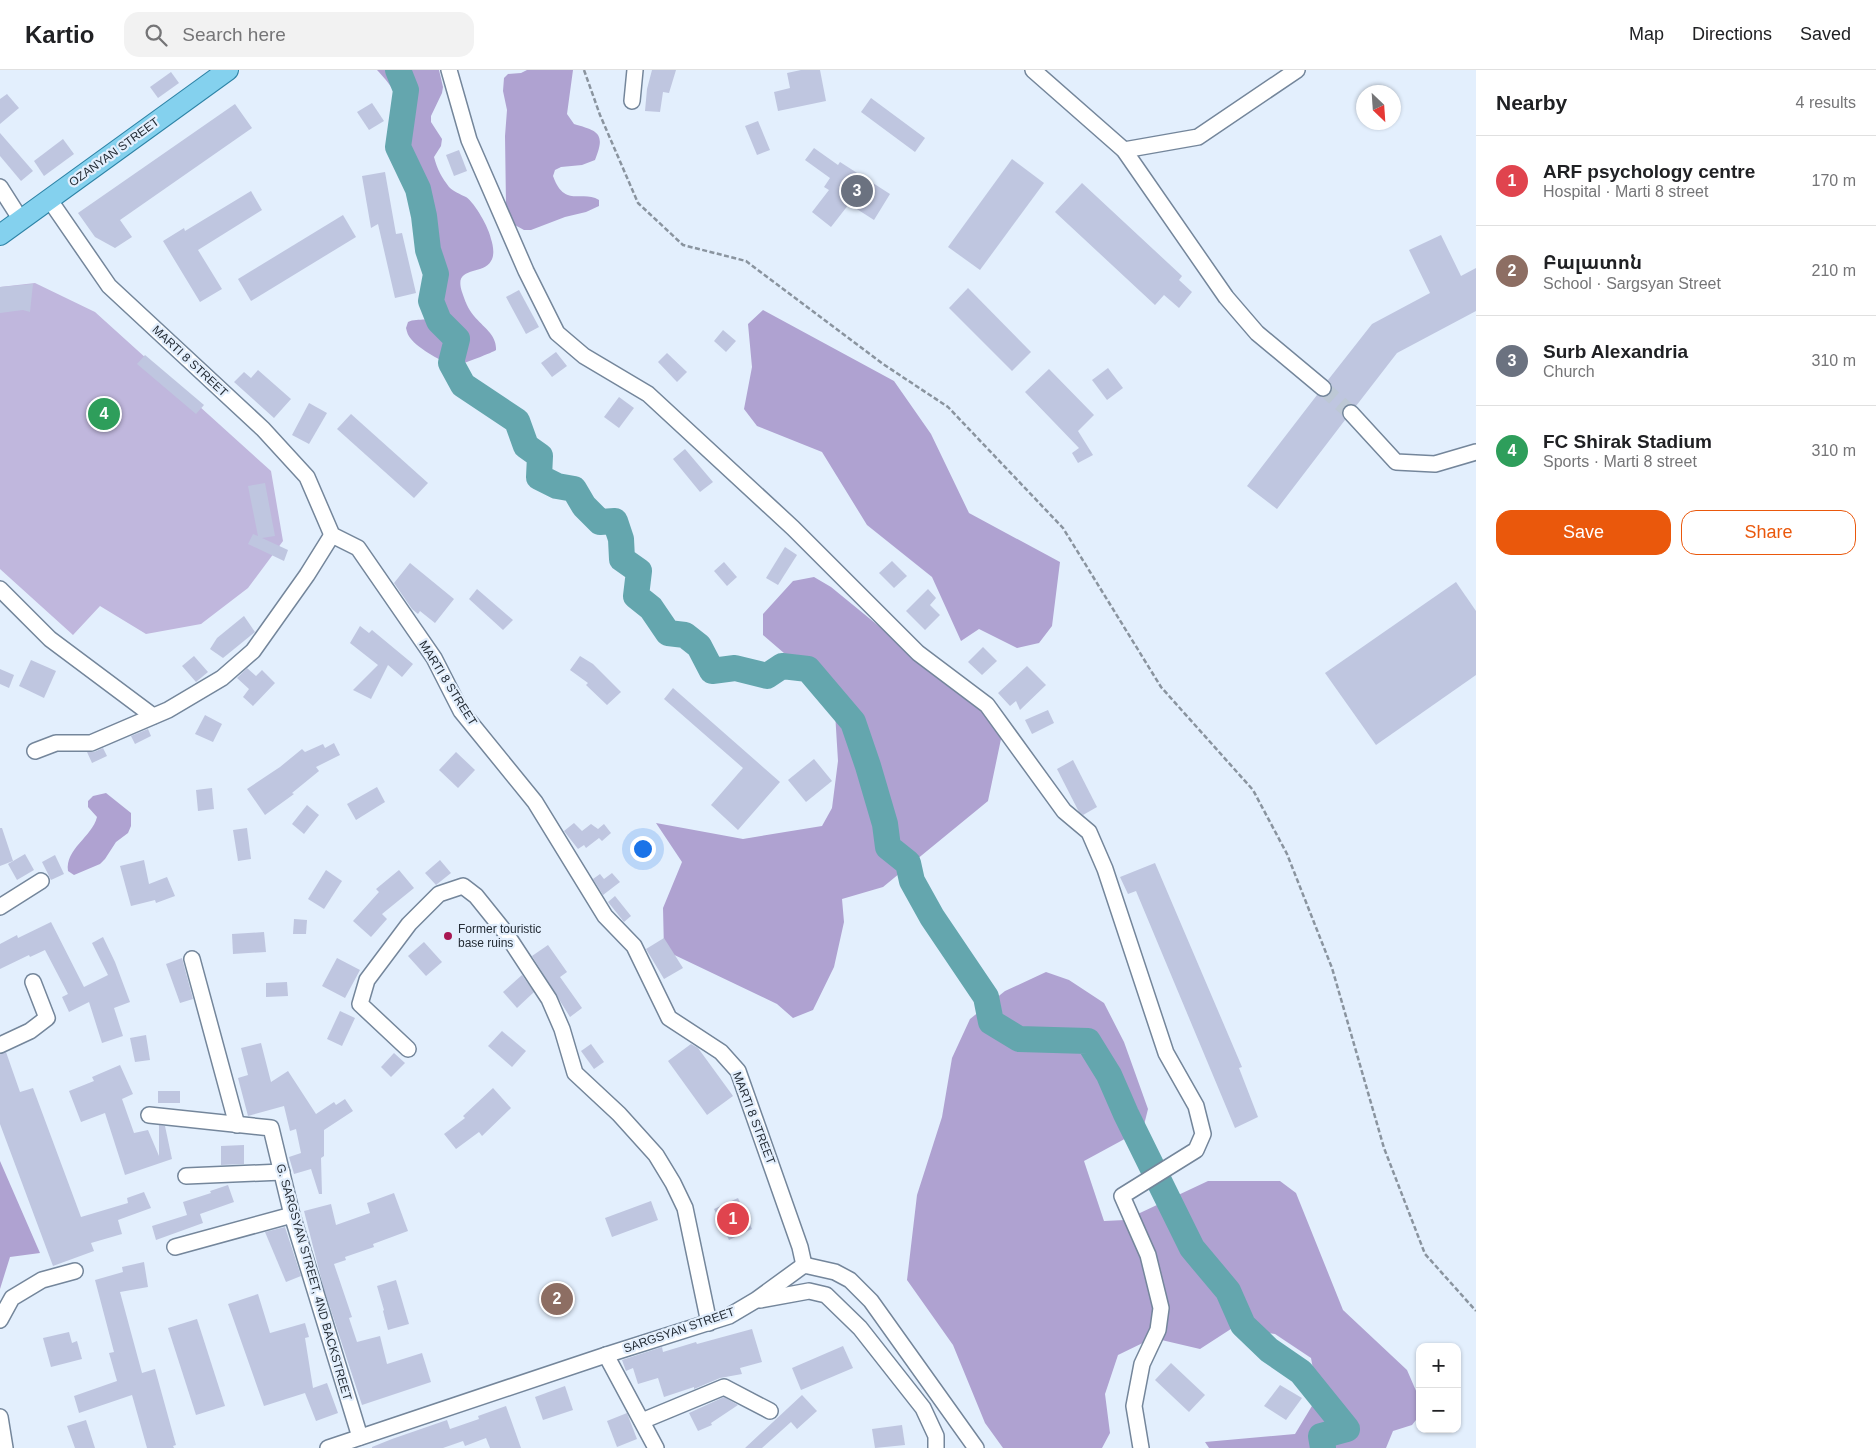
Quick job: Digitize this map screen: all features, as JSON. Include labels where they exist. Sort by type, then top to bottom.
[{"type":"main road","name":"OZANYAN STREET","points":[[0,235],[228,70]]},
{"type":"street","points":[[449,70],[469,140],[526,271],[557,333],[584,356],[648,394],[792,528],[918,653],[987,705],[1064,811],[1089,832],[1105,869],[1166,1053],[1196,1106],[1203,1134],[1196,1150],[1122,1196],[1148,1255],[1161,1308],[1158,1330],[1142,1364],[1134,1406],[1141,1448]]},
{"type":"street","points":[[632,101],[635,70]]},
{"type":"street","points":[[1033,70],[1124,150],[1226,297],[1257,333],[1323,388]]},
{"type":"street","points":[[1124,150],[1198,137],[1297,70]]},
{"type":"street","points":[[0,186],[21,220]]},
{"type":"street","name":"MARTI 8 STREET","points":[[50,199],[109,286],[263,429],[307,477],[332,535],[358,548],[434,658],[461,710],[535,802],[605,916],[634,946],[669,1018],[721,1052],[738,1071],[804,1265]]},
{"type":"street","points":[[1351,413],[1396,462],[1435,464],[1476,452]]},
{"type":"street","points":[[35,751],[56,743],[91,743],[168,710],[222,678],[253,651],[307,576],[332,535]]},
{"type":"street","points":[[0,588],[50,639],[153,716]]},
{"type":"street","points":[[0,906],[40,881]]},
{"type":"street","points":[[408,1049],[360,1004],[367,980],[409,924],[439,894],[464,886],[476,896],[505,932],[549,999],[562,1030],[575,1073],[619,1114],[656,1155],[673,1183],[685,1208],[709,1323]]},
{"type":"street","points":[[192,959],[237,1124]]},
{"type":"street","points":[[0,1045],[30,1031],[47,1018],[33,982]]},
{"type":"street","name":"G. SARGSYAN STREET, 4ND BACKSTREET","points":[[149,1116],[271,1128],[292,1215],[360,1437]]},
{"type":"street","points":[[186,1176],[282,1172]]},
{"type":"street","points":[[175,1247],[292,1215]]},
{"type":"street","points":[[804,1265],[835,1272],[850,1280],[871,1301],[976,1448]]},
{"type":"street","name":"SARGSYAN STREET","points":[[328,1448],[729,1316],[756,1300],[804,1265]]},
{"type":"street","points":[[0,1320],[12,1298],[42,1280],[75,1271]]},
{"type":"street","points":[[756,1300],[809,1291],[826,1295],[860,1328],[923,1408],[936,1436],[936,1448]]},
{"type":"street","points":[[606,1355],[656,1448]]},
{"type":"street","points":[[642,1421],[724,1387],[770,1411]]},
{"type":"street","points":[[0,1417],[5,1448]]},
{"type":"path","points":[[584,70],[600,115],[638,203],[683,245],[746,261],[883,364],[948,407],[1063,528],[1161,687],[1252,790],[1287,854],[1332,968],[1384,1148],[1425,1254],[1476,1312]]},
{"type":"shaded area","points":[[377,70],[439,70],[443,87],[431,116],[431,122],[442,139],[441,146],[434,157],[435,161],[449,187],[470,200],[488,229],[492,241],[493,253],[491,261],[487,266],[465,274],[460,284],[468,308],[492,336],[496,350],[458,365],[445,362],[425,351],[414,343],[408,335],[406,328],[408,322],[429,319],[433,317],[437,310],[433,258],[424,216],[404,178],[400,165],[401,106],[391,86]]},
{"type":"shaded area","points":[[527,70],[573,70],[567,114],[574,124],[594,131],[600,139],[595,160],[582,165],[561,167],[555,170],[553,176],[563,192],[574,196],[593,197],[599,200],[599,206],[531,230],[524,230],[513,224],[506,205],[505,136],[507,110],[503,91],[504,78],[508,74],[521,73]]},
{"type":"shaded area","points":[[35,283],[95,312],[271,471],[283,541],[248,588],[201,624],[146,634],[100,606],[73,635],[0,569],[0,287]]},
{"type":"shaded area","points":[[763,310],[894,381],[931,434],[969,513],[1060,562],[1052,626],[1039,643],[1017,648],[979,629],[961,641],[932,577],[867,525],[822,452],[757,426],[744,409],[752,367],[748,324]]},
{"type":"shaded area","points":[[814,577],[831,587],[995,721],[1001,739],[988,801],[883,887],[842,899],[844,922],[834,967],[813,1010],[793,1018],[777,1004],[664,950],[663,908],[682,862],[656,823],[743,839],[822,826],[832,808],[838,761],[834,696],[763,635],[763,614],[793,581]]},
{"type":"shaded area","points":[[106,793],[131,813],[131,826],[128,833],[116,842],[100,864],[74,875],[68,871],[68,863],[75,850],[90,831],[97,817],[88,807],[88,801],[93,796]]},
{"type":"shaded area","points":[[1046,972],[1069,980],[1104,1003],[1124,1042],[1148,1109],[1143,1129],[1084,1161],[1104,1221],[1125,1220],[1208,1181],[1280,1181],[1296,1193],[1343,1310],[1407,1370],[1416,1391],[1416,1420],[1412,1425],[1393,1431],[1386,1448],[1209,1448],[1205,1442],[1295,1434],[1318,1396],[1311,1358],[1275,1334],[1234,1327],[1200,1349],[1153,1338],[1118,1355],[1105,1394],[1110,1433],[1102,1448],[1003,1448],[985,1423],[953,1345],[907,1280],[917,1195],[942,1117],[952,1058],[970,1019],[1005,991]]},
{"type":"shaded area","points":[[0,1161],[40,1253],[10,1257],[0,1289]]},
{"type":"building","points":[[652,70],[676,70],[669,93],[663,92],[660,112],[645,111],[647,89]]},
{"type":"building","points":[[801,70],[820,70],[826,101],[778,111],[774,92],[790,88],[787,73]]},
{"type":"building","points":[[171,72],[179,83],[158,98],[150,87]]},
{"type":"building","points":[[7,94],[19,108],[0,124],[0,99]]},
{"type":"building","points":[[871,98],[925,138],[915,152],[861,112]]},
{"type":"building","points":[[372,103],[384,121],[369,130],[357,112]]},
{"type":"building","points":[[235,104],[252,128],[120,220],[132,237],[115,248],[95,237],[78,213]]},
{"type":"building","points":[[758,121],[770,150],[757,155],[745,126]]},
{"type":"building","points":[[0,133],[33,171],[21,181],[0,156]]},
{"type":"building","points":[[63,139],[74,154],[44,176],[34,161]]},
{"type":"building","points":[[814,148],[838,165],[840,162],[890,194],[874,220],[849,204],[831,227],[812,212],[829,190],[824,187],[830,178],[805,160]]},
{"type":"building","points":[[459,150],[467,171],[454,176],[446,155]]},
{"type":"building","points":[[1012,159],[1044,183],[980,270],[948,247]]},
{"type":"building","points":[[385,172],[396,234],[402,233],[416,293],[395,298],[378,224],[371,228],[362,176]]},
{"type":"building","points":[[1082,183],[1182,276],[1179,280],[1192,292],[1179,308],[1164,295],[1155,305],[1055,212]]},
{"type":"building","points":[[251,191],[262,210],[198,250],[222,289],[200,302],[163,241],[184,228],[185,231]]},
{"type":"building","points":[[343,215],[356,237],[251,301],[238,279]]},
{"type":"building","points":[[1441,235],[1461,276],[1476,268],[1476,311],[1397,353],[1356,406],[1349,404],[1344,406],[1342,415],[1345,420],[1277,509],[1247,486],[1317,395],[1326,397],[1330,394],[1332,385],[1328,380],[1372,324],[1430,293],[1409,250]]},
{"type":"building","points":[[33,284],[30,312],[23,310],[0,313],[0,287]]},
{"type":"building","points":[[968,288],[1031,352],[1012,371],[949,308]]},
{"type":"building","points":[[519,290],[539,327],[526,334],[506,297]]},
{"type":"building","points":[[723,330],[736,341],[726,352],[714,341]]},
{"type":"building","points":[[556,352],[567,366],[552,377],[541,363]]},
{"type":"building","points":[[667,353],[687,372],[677,382],[658,362]]},
{"type":"building","points":[[145,355],[204,405],[196,414],[137,364]]},
{"type":"building","points":[[1108,368],[1123,388],[1107,400],[1092,380]]},
{"type":"building","points":[[1049,369],[1094,415],[1078,431],[1093,455],[1078,463],[1072,453],[1079,448],[1025,392]]},
{"type":"building","points":[[258,370],[291,399],[274,418],[234,382],[244,372],[251,378]]},
{"type":"building","points":[[619,397],[634,408],[619,428],[604,417]]},
{"type":"building","points":[[309,403],[327,413],[309,444],[292,435]]},
{"type":"building","points":[[351,414],[428,483],[414,498],[337,429]]},
{"type":"building","points":[[685,449],[713,482],[700,492],[673,459]]},
{"type":"building","points":[[265,483],[275,536],[262,538],[288,550],[284,561],[248,544],[253,534],[258,536],[248,486]]},
{"type":"building","points":[[785,547],[797,555],[778,585],[766,578]]},
{"type":"building","points":[[892,561],[907,576],[894,588],[879,573]]},
{"type":"building","points":[[724,562],[737,577],[727,586],[714,571]]},
{"type":"building","points":[[410,563],[454,599],[435,623],[420,611],[418,614],[412,609],[394,583]]},
{"type":"building","points":[[1456,582],[1476,611],[1476,675],[1376,745],[1325,673]]},
{"type":"building","points":[[477,589],[513,620],[503,630],[469,599]]},
{"type":"building","points":[[928,589],[936,598],[930,605],[940,615],[925,630],[906,611]]},
{"type":"building","points":[[244,616],[255,632],[223,658],[210,649],[217,638]]},
{"type":"building","points":[[360,626],[369,633],[372,630],[413,664],[402,677],[388,665],[371,699],[353,690],[378,665],[350,643]]},
{"type":"building","points":[[983,647],[997,661],[982,675],[968,662]]},
{"type":"building","points":[[194,656],[208,672],[196,682],[182,666]]},
{"type":"building","points":[[580,656],[593,664],[621,692],[607,705],[586,685],[588,683],[570,670]]},
{"type":"building","points":[[31,660],[56,671],[44,698],[19,686]]},
{"type":"building","points":[[1027,666],[1046,685],[1020,710],[1016,701],[1010,706],[998,693]]},
{"type":"building","points":[[247,668],[256,676],[262,670],[275,683],[253,706],[243,697],[249,689],[237,678]]},
{"type":"building","points":[[0,669],[14,675],[9,688],[0,684]]},
{"type":"building","points":[[673,688],[780,782],[738,830],[711,805],[743,768],[664,699]]},
{"type":"building","points":[[1048,710],[1054,723],[1032,734],[1025,720]]},
{"type":"building","points":[[205,715],[222,724],[213,742],[195,734]]},
{"type":"building","points":[[148,729],[151,736],[135,744],[131,736]]},
{"type":"building","points":[[334,743],[340,755],[316,767],[319,771],[292,793],[294,794],[265,815],[247,789],[280,767],[302,749],[305,752],[323,744],[325,748]]},
{"type":"building","points":[[103,748],[107,756],[92,763],[87,752],[94,752]]},
{"type":"building","points":[[456,752],[475,770],[458,788],[439,770]]},
{"type":"building","points":[[814,759],[832,781],[806,802],[788,780]]},
{"type":"building","points":[[1073,760],[1097,807],[1083,815],[1079,812],[1057,769]]},
{"type":"building","points":[[377,787],[385,802],[356,820],[347,804]]},
{"type":"building","points":[[212,788],[214,809],[198,811],[196,790]]},
{"type":"building","points":[[307,805],[319,815],[304,834],[292,824]]},
{"type":"building","points":[[574,823],[582,831],[591,824],[598,829],[604,824],[611,833],[602,841],[599,838],[586,848],[584,845],[578,849],[564,831]]},
{"type":"building","points":[[0,828],[2,828],[13,861],[0,866]]},
{"type":"building","points":[[247,828],[251,859],[238,861],[233,830]]},
{"type":"building","points":[[25,854],[34,870],[17,880],[8,864]]},
{"type":"building","points":[[55,855],[64,874],[51,880],[42,862]]},
{"type":"building","points":[[144,860],[149,884],[167,877],[175,896],[156,903],[155,900],[131,906],[120,866]]},
{"type":"building","points":[[440,860],[451,873],[436,885],[425,873]]},
{"type":"building","points":[[1155,863],[1242,1067],[1239,1068],[1258,1117],[1235,1128],[1136,891],[1128,894],[1120,877]]},
{"type":"building","points":[[326,870],[342,881],[324,909],[308,899]]},
{"type":"building","points":[[399,870],[414,888],[382,914],[387,919],[371,937],[353,921],[379,892],[376,889]]},
{"type":"building","points":[[612,873],[620,882],[603,895],[593,879],[600,874],[604,879]]},
{"type":"building","points":[[615,896],[631,916],[624,922],[608,902]]},
{"type":"building","points":[[294,919],[307,920],[306,934],[293,934]]},
{"type":"building","points":[[51,922],[84,987],[108,975],[92,943],[103,937],[130,1002],[114,1008],[123,1036],[102,1043],[89,1002],[69,1012],[62,997],[68,994],[45,950],[30,957],[29,955],[0,969],[0,944],[17,935],[18,938]]},
{"type":"building","points":[[264,932],[266,952],[233,954],[232,934]]},
{"type":"building","points":[[664,938],[683,968],[664,979],[646,949]]},
{"type":"building","points":[[424,942],[442,962],[426,976],[408,956]]},
{"type":"building","points":[[548,945],[567,972],[560,977],[582,1008],[570,1017],[532,956]]},
{"type":"building","points":[[182,958],[193,999],[180,1003],[166,964]]},
{"type":"building","points":[[337,958],[360,970],[345,998],[322,986]]},
{"type":"building","points":[[522,975],[534,992],[517,1008],[503,992]]},
{"type":"building","points":[[287,982],[288,996],[266,997],[266,983]]},
{"type":"building","points":[[340,1011],[355,1018],[342,1046],[327,1039]]},
{"type":"building","points":[[502,1031],[526,1051],[512,1067],[488,1046]]},
{"type":"building","points":[[146,1035],[150,1060],[135,1062],[130,1038]]},
{"type":"building","points":[[261,1043],[271,1082],[288,1071],[316,1114],[334,1102],[336,1105],[345,1099],[353,1111],[324,1130],[324,1156],[321,1158],[322,1194],[319,1194],[311,1169],[294,1174],[289,1157],[301,1153],[296,1129],[290,1131],[284,1106],[248,1116],[238,1078],[248,1075],[241,1048]]},
{"type":"building","points":[[591,1044],[604,1062],[594,1069],[581,1051]]},
{"type":"building","points":[[691,1044],[698,1048],[733,1096],[707,1115],[668,1061]]},
{"type":"building","points":[[6,1052],[20,1092],[33,1088],[81,1217],[128,1203],[127,1198],[144,1192],[151,1208],[118,1220],[122,1234],[91,1243],[94,1251],[53,1266],[0,1124],[0,1054]]},
{"type":"building","points":[[394,1053],[405,1063],[391,1077],[381,1067]]},
{"type":"building","points":[[120,1065],[133,1094],[122,1099],[134,1133],[148,1130],[159,1156],[159,1125],[165,1126],[172,1159],[125,1175],[105,1113],[81,1122],[69,1091],[94,1081],[92,1077]]},
{"type":"building","points":[[493,1088],[511,1108],[482,1136],[479,1132],[456,1149],[444,1134],[465,1118],[463,1116]]},
{"type":"building","points":[[158,1091],[180,1091],[180,1103],[158,1103]]},
{"type":"building","points":[[244,1145],[244,1164],[221,1165],[221,1146]]},
{"type":"building","points":[[228,1185],[234,1202],[200,1214],[203,1223],[156,1240],[152,1226],[187,1215],[183,1202]]},
{"type":"building","points":[[394,1193],[408,1231],[373,1244],[374,1247],[345,1257],[346,1260],[334,1264],[352,1317],[349,1318],[357,1342],[380,1336],[387,1364],[422,1353],[431,1382],[362,1405],[323,1286],[304,1211],[331,1204],[336,1225],[370,1213],[367,1203]]},
{"type":"building","points":[[738,1198],[752,1229],[729,1240],[714,1209]]},
{"type":"building","points":[[651,1201],[658,1220],[612,1237],[605,1218]]},
{"type":"building","points":[[285,1227],[301,1276],[286,1282],[265,1232]]},
{"type":"building","points":[[144,1262],[148,1287],[120,1292],[142,1373],[155,1369],[176,1445],[173,1446],[174,1448],[147,1448],[132,1395],[79,1413],[74,1396],[117,1381],[109,1353],[114,1352],[95,1280],[123,1272],[122,1267]]},
{"type":"building","points":[[396,1280],[409,1324],[388,1330],[377,1286]]},
{"type":"building","points":[[258,1294],[270,1333],[305,1323],[309,1337],[305,1338],[313,1388],[327,1383],[338,1413],[316,1421],[305,1393],[264,1406],[228,1304]]},
{"type":"building","points":[[197,1319],[225,1406],[196,1415],[168,1328]]},
{"type":"building","points":[[752,1329],[762,1362],[740,1368],[742,1374],[720,1378],[694,1389],[694,1387],[664,1397],[658,1378],[638,1384],[633,1368],[626,1371],[622,1360],[662,1347],[663,1352]]},
{"type":"building","points":[[69,1332],[72,1343],[77,1341],[82,1359],[51,1367],[43,1338]]},
{"type":"building","points":[[843,1346],[853,1368],[801,1390],[792,1368]]},
{"type":"building","points":[[1171,1363],[1205,1395],[1189,1412],[1155,1380]]},
{"type":"building","points":[[1280,1385],[1302,1398],[1286,1420],[1264,1406]]},
{"type":"building","points":[[565,1386],[573,1410],[543,1420],[535,1397]]},
{"type":"building","points":[[802,1395],[817,1411],[797,1429],[791,1422],[762,1448],[745,1448]]},
{"type":"building","points":[[724,1397],[738,1405],[711,1423],[712,1425],[698,1431],[689,1413]]},
{"type":"building","points":[[506,1406],[521,1448],[490,1448],[486,1438],[465,1446],[463,1441],[443,1448],[372,1448],[447,1420],[450,1429],[479,1419],[478,1416]]},
{"type":"building","points":[[627,1413],[637,1439],[617,1447],[607,1421]]},
{"type":"building","points":[[86,1420],[95,1448],[75,1448],[67,1426]]},
{"type":"building","points":[[902,1425],[905,1445],[875,1448],[872,1429]]},
{"type":"waterway","points":[[398,70],[406,90],[398,147],[418,189],[424,216],[428,250],[436,274],[431,301],[439,321],[457,339],[451,363],[463,385],[517,421],[526,446],[540,456],[539,477],[557,486],[574,489],[584,506],[600,522],[615,521],[621,539],[622,559],[639,571],[636,596],[651,608],[668,633],[685,635],[699,646],[712,671],[735,668],[767,676],[782,666],[808,669],[853,722],[885,824],[888,847],[908,863],[912,881],[932,917],[986,997],[991,1022],[1019,1039],[1088,1041],[1109,1075],[1126,1114],[1192,1248],[1228,1291],[1243,1325],[1269,1350],[1301,1372],[1347,1429],[1321,1436],[1323,1448]]},
{"type":"tunnel","points":[[1323,388],[1351,413]]},
{"type":"place","name":"Surb Alexandria","points":[[857,191]]},
{"type":"place","name":"FC Shirak Stadium","points":[[104,414]]},
{"type":"place","name":"Former touristic base ruins","points":[[448,936]]},
{"type":"place","name":"ARF psychology centre","points":[[733,1219]]},
{"type":"place","name":"Բալատոն","points":[[557,1299]]}]
